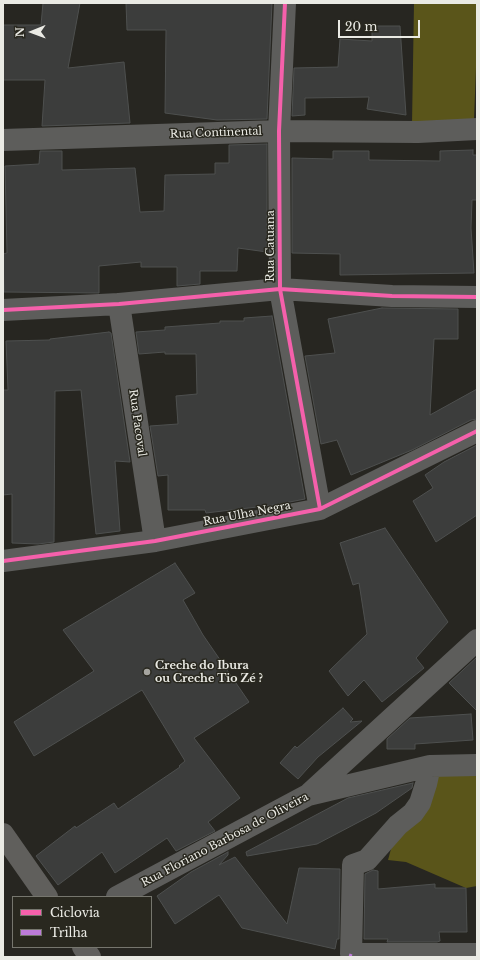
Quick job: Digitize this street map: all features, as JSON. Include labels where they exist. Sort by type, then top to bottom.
[{"type":"main road","points":[[3,834],[47,896]]},
{"type":"main road","points":[[84,948],[90,957]]},
{"type":"street","name":"Rua Catuana","points":[[285,3],[279,131],[280,289],[320,510]]},
{"type":"street","name":"Rua Continental","points":[[3,140],[279,131],[418,132],[477,129]]},
{"type":"street","points":[[3,310],[120,304],[280,289],[392,296],[477,297]]},
{"type":"street","name":"Rua Pacoval","points":[[120,304],[155,541]]},
{"type":"street","name":"Rua Ulha Negra","points":[[3,561],[155,541],[320,510],[477,431]]},
{"type":"street","points":[[308,795],[477,640]]},
{"type":"street","name":"Rua Floriano Barbosa de Oliveira","points":[[118,896],[308,795],[430,766],[477,765]]},
{"type":"street","points":[[430,766],[420,804],[413,813],[398,825],[367,860],[353,865],[351,954],[477,954]]},
{"type":"shaded area","points":[[414,3],[477,3],[477,67],[474,119],[412,124]]},
{"type":"shaded area","points":[[436,773],[474,773],[477,777],[477,886],[466,888],[406,862],[388,860],[391,849]]},
{"type":"building","points":[[43,3],[80,3],[68,68],[124,62],[130,123],[42,126],[45,80],[3,80],[3,25],[41,25]]},
{"type":"building","points":[[126,3],[272,3],[267,119],[217,120],[165,113],[166,30],[127,30]]},
{"type":"building","points":[[372,26],[400,26],[406,115],[367,109],[369,97],[305,98],[305,115],[292,116],[294,68],[338,67],[340,39],[372,41]]},
{"type":"building","points":[[267,144],[267,252],[238,248],[237,271],[200,271],[200,284],[177,286],[177,267],[141,267],[141,262],[99,266],[99,293],[4,292],[3,254],[7,253],[5,166],[39,164],[40,151],[62,151],[62,170],[135,168],[140,212],[164,211],[165,175],[215,174],[215,163],[229,163],[229,145]]},
{"type":"building","points":[[473,150],[473,155],[477,155],[477,200],[472,200],[471,228],[474,273],[340,275],[340,254],[292,253],[292,158],[333,159],[333,151],[369,151],[369,160],[440,161],[440,151]]},
{"type":"building","points":[[382,308],[458,309],[458,339],[434,339],[430,415],[477,389],[477,419],[471,420],[412,450],[351,475],[337,440],[321,444],[305,356],[335,353],[328,319]]},
{"type":"building","points":[[272,316],[305,499],[274,505],[206,513],[205,510],[168,510],[168,475],[158,476],[150,426],[178,424],[176,396],[197,394],[196,354],[165,354],[165,352],[139,354],[136,332],[165,330],[165,327],[220,323],[220,321],[244,321],[244,318]]},
{"type":"building","points":[[109,332],[111,333],[130,462],[115,461],[120,531],[96,534],[81,390],[55,391],[54,542],[38,544],[12,543],[12,494],[3,495],[3,390],[8,390],[6,341],[50,340]]},
{"type":"building","points":[[477,445],[477,515],[436,542],[413,501],[433,488],[425,475],[444,462]]},
{"type":"building","points":[[385,528],[448,622],[416,658],[424,668],[382,702],[364,680],[348,696],[329,671],[367,634],[359,583],[353,585],[340,543]]},
{"type":"building","points":[[175,563],[195,593],[183,600],[203,635],[249,702],[194,738],[240,798],[208,822],[215,831],[176,851],[167,838],[115,873],[102,852],[58,885],[36,856],[75,826],[76,828],[114,803],[118,809],[180,767],[179,766],[185,761],[142,690],[34,756],[14,722],[94,671],[63,630]]},
{"type":"building","points":[[477,657],[477,711],[449,683]]},
{"type":"building","points":[[343,708],[353,719],[350,722],[362,721],[318,757],[298,779],[280,763],[295,746],[297,748]]},
{"type":"building","points":[[471,714],[473,740],[415,744],[415,749],[387,749],[387,739],[410,718]]},
{"type":"building","points":[[413,783],[412,788],[376,813],[317,844],[247,856],[246,852],[348,798]]},
{"type":"building","points":[[228,852],[228,855],[219,865],[235,857],[287,924],[299,868],[340,869],[339,939],[337,939],[335,949],[242,928],[219,895],[175,924],[157,896],[191,872]]},
{"type":"building","points":[[373,870],[378,871],[378,889],[435,884],[435,888],[466,888],[467,932],[439,932],[440,941],[437,942],[387,942],[388,939],[364,939],[365,874]]},
{"type":"cycle path","points":[[285,3],[279,131],[280,289],[320,509]]},
{"type":"cycle path","points":[[3,310],[119,304],[280,289],[392,296],[477,297]]},
{"type":"cycle path","points":[[3,561],[155,541],[320,509],[477,431]]},
{"type":"place","name":"Creche do Ibura ou Creche Tio Zé ?","points":[[147,672]]}]
